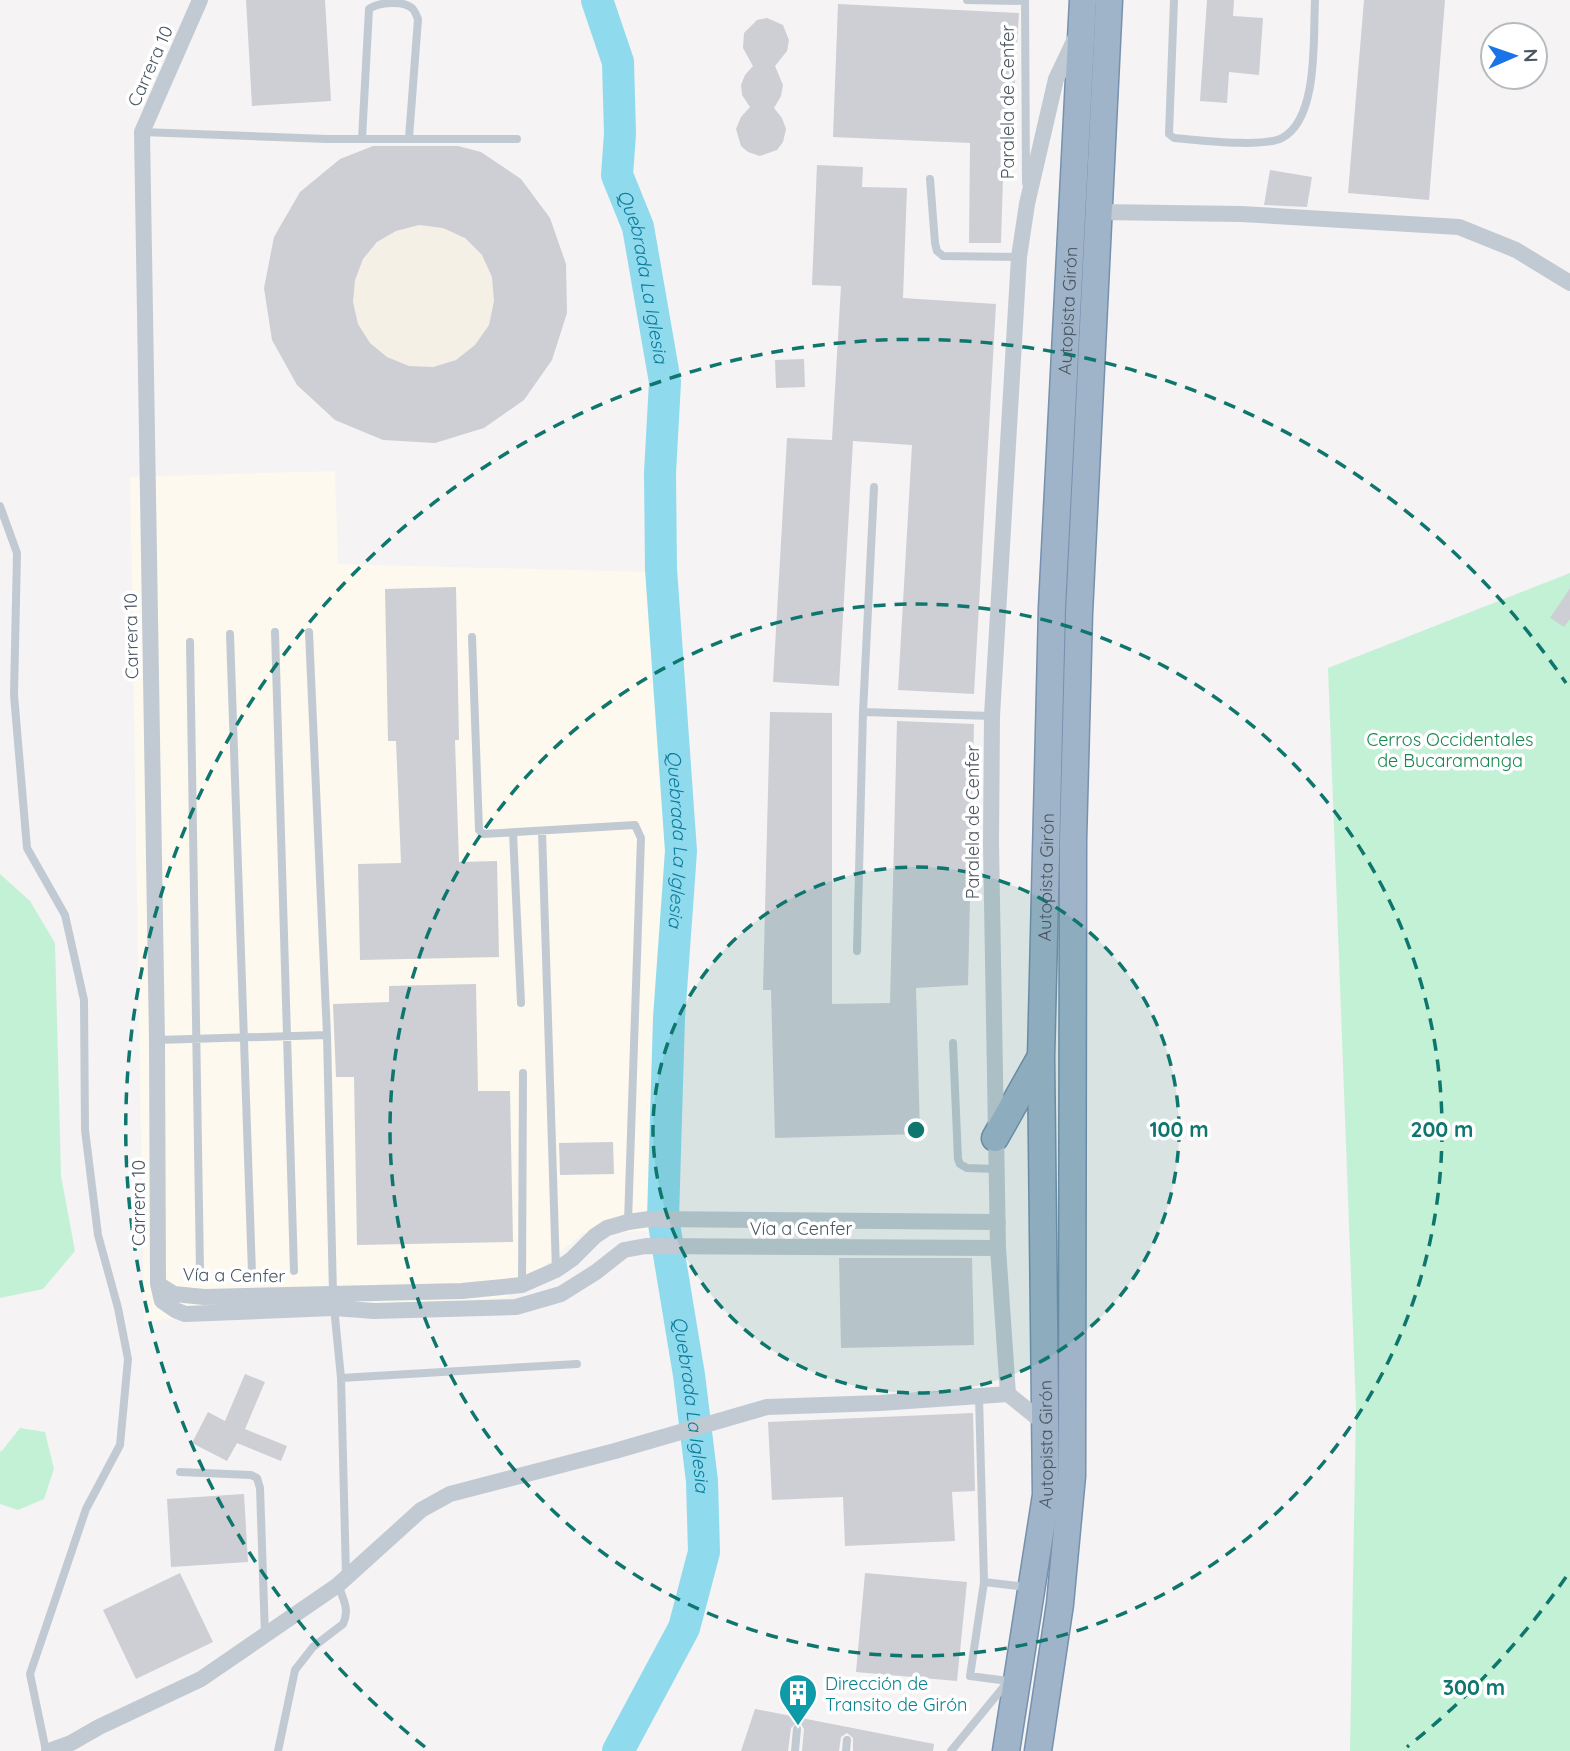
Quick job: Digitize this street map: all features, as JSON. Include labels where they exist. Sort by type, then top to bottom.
[{"type":"highway","name":"Autopista Girón","points":[[1038,1751],[1060,1604],[1072,1476],[1073,840],[1079,613],[1110,0]]},
{"type":"highway","name":"Autopista Girón","points":[[1006,1751],[1013,1677],[1046,1495],[1041,1057],[1052,608],[1082,13]]},
{"type":"highway","points":[[995,1138],[1041,1057]]},
{"type":"street","name":"Carrera 10","points":[[158,1284],[157,1040],[142,132],[200,0]]},
{"type":"street","name":"Paralela de Cenfer","points":[[1007,1394],[998,1248],[995,1138],[992,716],[1019,257],[1027,204],[1056,79],[1082,13]]},
{"type":"street","points":[[1099,212],[1241,214],[1459,227],[1516,250],[1570,283]]},
{"type":"street","name":"Vía a Cenfer","points":[[158,1284],[162,1301],[185,1314],[522,1285],[556,1270],[607,1228],[649,1219],[998,1222]]},
{"type":"street","name":"Vía a Cenfer","points":[[334,1301],[374,1311],[516,1307],[561,1294],[624,1250],[646,1246],[998,1248]]},
{"type":"street","points":[[48,1751],[71,1743],[201,1679],[342,1580],[398,1534],[421,1510],[450,1494],[767,1407],[880,1403],[1007,1394],[1045,1424]]},
{"type":"lane","points":[[967,0],[1025,0]]},
{"type":"lane","name":"Paralela de Cenfer","points":[[1025,0],[1027,204]]},
{"type":"lane","points":[[1174,0],[1169,134],[1174,138],[1259,143],[1282,138],[1298,126],[1310,89],[1315,0]]},
{"type":"lane","points":[[362,139],[369,9],[377,3],[406,4],[414,9],[418,19],[409,138]]},
{"type":"lane","points":[[142,132],[362,139],[517,139]]},
{"type":"lane","points":[[930,179],[937,251],[943,256],[1019,257]]},
{"type":"lane","points":[[857,951],[863,712],[874,488]]},
{"type":"lane","points":[[0,506],[17,553],[14,695],[27,848],[65,915],[84,1000],[85,1130],[98,1235],[118,1308],[128,1359],[120,1446],[86,1509],[30,1674],[48,1751]]},
{"type":"lane","points":[[275,632],[294,1271]]},
{"type":"lane","points":[[278,1751],[295,1670],[313,1647],[343,1624],[347,1617],[342,1580],[341,1378],[334,1301],[327,1035],[309,632]]},
{"type":"lane","points":[[230,634],[252,1273]]},
{"type":"lane","points":[[472,637],[478,825],[483,834],[635,825],[641,838],[628,1222]]},
{"type":"lane","points":[[190,642],[200,1272]]},
{"type":"lane","points":[[863,712],[992,716]]},
{"type":"lane","points":[[542,831],[556,1270]]},
{"type":"lane","points":[[513,833],[521,1003]]},
{"type":"lane","points":[[157,1040],[327,1035]]},
{"type":"lane","points":[[953,1043],[958,1159],[960,1164],[967,1168],[996,1169]]},
{"type":"lane","points":[[522,1285],[523,1073]]},
{"type":"lane","points":[[341,1378],[577,1364]]},
{"type":"lane","points":[[979,1396],[984,1582],[970,1676],[1013,1677]]},
{"type":"lane","points":[[180,1472],[251,1475],[257,1478],[260,1488],[265,1635]]},
{"type":"lane","points":[[984,1582],[1031,1587]]},
{"type":"lane","points":[[951,1751],[1013,1677]]},
{"type":"lane","points":[[795,1751],[797,1729]]},
{"type":"lane","points":[[846,1751],[847,1740]]},
{"type":"shaded area","points":[[335,471],[338,564],[649,572],[665,846],[652,1231],[583,1233],[506,1298],[144,1321],[130,477]]},
{"type":"green space","name":"Cerros Occidentales de Bucaramanga","points":[[1570,573],[1570,1751],[1350,1751],[1356,1409],[1328,668]]},
{"type":"green space","points":[[0,874],[30,901],[55,943],[61,1176],[75,1251],[43,1289],[0,1298]]},
{"type":"green space","points":[[20,1428],[45,1432],[54,1469],[44,1499],[18,1510],[0,1504],[0,1450],[1,1452]]},
{"type":"sand","points":[[424,225],[451,231],[474,246],[489,269],[495,296],[489,323],[474,346],[451,361],[424,367],[397,361],[374,346],[359,323],[353,296],[359,269],[374,246],[397,231]]},
{"type":"building","points":[[246,0],[325,0],[331,101],[252,106]]},
{"type":"building","points":[[1207,0],[1234,0],[1233,16],[1263,18],[1259,75],[1229,72],[1227,103],[1200,101]]},
{"type":"building","points":[[1364,0],[1445,0],[1429,200],[1348,193]]},
{"type":"building","points":[[838,4],[1019,13],[1011,145],[1004,144],[1001,243],[969,243],[970,143],[833,137]]},
{"type":"building","points":[[767,18],[783,25],[789,40],[787,51],[775,66],[783,85],[781,96],[774,108],[786,129],[783,142],[777,150],[760,156],[741,146],[736,129],[741,117],[750,107],[742,95],[741,85],[753,66],[743,48],[744,33],[757,20]]},
{"type":"building","points":[[373,146],[458,146],[481,152],[521,179],[550,218],[566,264],[567,313],[552,360],[524,400],[484,428],[435,443],[383,440],[335,420],[297,385],[272,340],[264,288],[274,237],[300,192],[340,159]],"holes":[[[419,225],[443,228],[465,238],[482,255],[492,277],[494,301],[489,325],[475,345],[456,360],[433,367],[409,366],[387,357],[370,343],[358,324],[353,302],[355,280],[363,259],[377,242],[396,231]]]},
{"type":"building","points":[[817,165],[863,167],[862,187],[907,188],[903,298],[996,304],[974,694],[898,690],[912,445],[853,441],[839,686],[773,682],[787,438],[832,440],[841,286],[812,285]]},
{"type":"building","points":[[1270,170],[1312,177],[1307,207],[1264,205]]},
{"type":"building","points":[[804,359],[805,387],[776,388],[775,360]]},
{"type":"building","points":[[456,587],[459,740],[455,740],[459,862],[497,861],[499,957],[360,960],[358,864],[401,863],[396,741],[388,741],[385,589]]},
{"type":"building","points":[[1570,588],[1570,619],[1564,627],[1550,618]]},
{"type":"building","points":[[770,712],[832,713],[832,1004],[890,1003],[897,721],[974,724],[968,985],[916,988],[920,1134],[775,1138],[771,990],[763,990]]},
{"type":"building","points":[[476,984],[478,1091],[510,1091],[513,1242],[357,1245],[354,1077],[336,1077],[333,1004],[389,1002],[389,986]]},
{"type":"building","points":[[613,1142],[614,1174],[560,1175],[559,1143]]},
{"type":"building","points":[[839,1258],[972,1258],[974,1345],[841,1348]]},
{"type":"building","points":[[245,1374],[265,1382],[245,1429],[287,1446],[281,1461],[237,1443],[227,1461],[192,1443],[208,1412],[225,1421]]},
{"type":"building","points":[[973,1413],[975,1491],[952,1492],[955,1541],[845,1546],[843,1497],[772,1500],[768,1422]]},
{"type":"building","points":[[244,1494],[248,1562],[171,1567],[167,1499]]},
{"type":"building","points":[[180,1573],[213,1642],[136,1679],[103,1610]]},
{"type":"building","points":[[865,1573],[967,1582],[957,1681],[856,1672]]},
{"type":"building","name":"Dirección de Transito de Girón","points":[[755,1709],[934,1744],[933,1751],[853,1751],[853,1738],[847,1733],[841,1737],[839,1751],[802,1751],[804,1729],[797,1722],[791,1728],[788,1751],[741,1751]]},
{"type":"waterway","name":"Quebrada La Iglesia","points":[[597,0],[618,62],[620,134],[617,175],[638,227],[665,382],[660,473],[661,569],[681,851],[669,1018],[663,1218],[689,1375],[702,1481],[704,1552],[684,1628],[618,1751]]},
{"type":"place","name":"Dirección de Transito de Girón","points":[[798,1727]]}]
